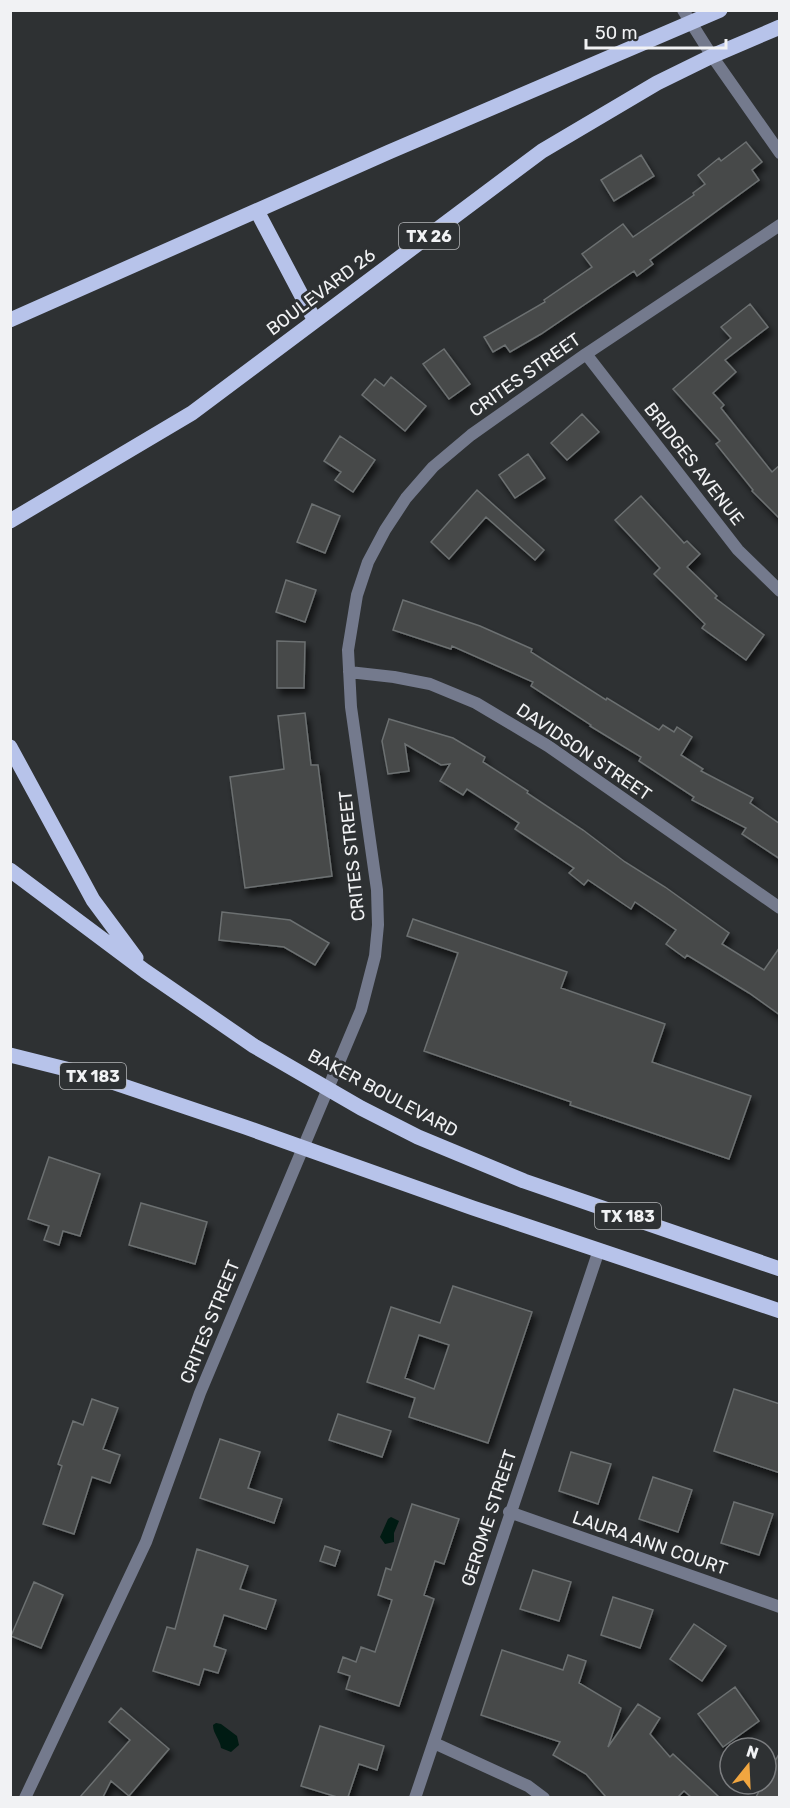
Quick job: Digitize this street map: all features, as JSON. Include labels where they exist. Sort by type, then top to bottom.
[{"type":"main road","points":[[10,320],[687,17],[720,10]]},
{"type":"main road","name":"BOULEVARD 26","points":[[10,521],[192,413],[542,151],[657,83],[780,27]]},
{"type":"main road","points":[[257,211],[315,321]]},
{"type":"main road","points":[[10,747],[93,900],[145,971]]},
{"type":"main road","name":"BAKER BOULEVARD","points":[[10,870],[145,971],[254,1046],[361,1108],[418,1137],[515,1177],[780,1269]]},
{"type":"main road","name":"TX 183","points":[[10,1055],[94,1076],[780,1311]]},
{"type":"street","points":[[687,17],[780,153]]},
{"type":"street","name":"CRITES STREET","points":[[25,1797],[146,1542],[200,1393],[301,1148],[361,1010],[375,956],[378,925],[377,890],[351,707],[348,650],[357,595],[368,562],[406,498],[433,467],[471,435],[586,354],[780,225]]},
{"type":"street","name":"BRIDGES AVENUE","points":[[586,354],[738,550],[780,591]]},
{"type":"street","name":"DAVIDSON STREET","points":[[349,672],[394,676],[430,684],[476,703],[548,746],[780,908]]},
{"type":"street","name":"GEROME STREET","points":[[415,1797],[599,1250]]},
{"type":"street","name":"LAURA ANN COURT","points":[[509,1512],[780,1607]]},
{"type":"street","points":[[434,1743],[528,1786],[544,1797]]},
{"type":"shaded area","points":[[391,1517],[399,1521],[394,1533],[394,1542],[385,1544],[380,1537]]},
{"type":"shaded area","points":[[216,1723],[237,1736],[239,1745],[231,1752],[221,1748],[213,1728]]},
{"type":"building","points":[[746,142],[762,162],[752,170],[759,180],[650,260],[653,264],[637,276],[634,271],[541,334],[510,352],[505,345],[493,352],[484,337],[545,302],[544,300],[592,267],[582,254],[623,224],[633,237],[694,195],[693,193],[705,184],[698,175],[719,158],[721,161]]},
{"type":"building","points":[[641,155],[654,176],[614,201],[601,180]]},
{"type":"building","points":[[750,304],[768,327],[725,360],[736,372],[713,393],[724,405],[721,408],[772,472],[780,465],[780,519],[752,491],[716,444],[720,441],[673,389],[731,338],[721,327]]},
{"type":"building","points":[[444,349],[470,384],[449,399],[423,364]]},
{"type":"building","points":[[391,377],[426,406],[405,431],[362,395],[375,379],[384,386]]},
{"type":"building","points":[[582,414],[599,432],[567,460],[551,443]]},
{"type":"building","points":[[340,436],[375,460],[353,492],[335,480],[341,472],[324,461]]},
{"type":"building","points":[[528,454],[545,478],[515,498],[499,475]]},
{"type":"building","points":[[477,490],[544,550],[535,560],[486,517],[449,559],[431,542]]},
{"type":"building","points":[[641,496],[684,543],[687,541],[700,554],[687,567],[717,596],[715,598],[764,635],[746,660],[702,628],[705,624],[654,574],[660,568],[615,520]]},
{"type":"building","points":[[312,504],[340,516],[325,553],[297,542]]},
{"type":"building","points":[[286,580],[316,590],[305,622],[276,612]]},
{"type":"building","points":[[403,600],[480,626],[532,649],[531,652],[606,700],[607,698],[659,730],[663,725],[674,732],[677,727],[692,737],[681,755],[703,769],[701,771],[753,798],[750,803],[780,824],[780,859],[742,834],[746,828],[692,800],[694,797],[639,761],[641,757],[531,686],[533,682],[452,646],[451,649],[393,630]]},
{"type":"building","points":[[277,641],[305,642],[304,688],[277,688]]},
{"type":"building","points":[[305,713],[311,765],[318,765],[332,876],[245,888],[230,777],[284,769],[278,716]]},
{"type":"building","points":[[389,719],[453,738],[485,757],[483,762],[528,791],[527,793],[729,933],[722,944],[764,970],[780,947],[780,1015],[749,993],[687,955],[685,958],[666,944],[676,930],[635,902],[631,909],[588,880],[584,885],[569,873],[574,868],[515,829],[519,823],[467,789],[463,795],[440,781],[450,764],[441,765],[405,744],[409,771],[388,774],[382,741]]},
{"type":"building","points":[[222,912],[290,920],[329,943],[315,965],[284,947],[219,940]]},
{"type":"building","points":[[413,919],[567,972],[561,988],[665,1024],[652,1062],[751,1096],[729,1159],[570,1105],[571,1102],[424,1051],[458,953],[407,936]]},
{"type":"building","points":[[49,1157],[100,1174],[80,1236],[63,1231],[59,1245],[44,1240],[49,1226],[28,1219]]},
{"type":"building","points":[[141,1203],[207,1222],[195,1264],[129,1245]]},
{"type":"building","points":[[453,1286],[532,1312],[488,1443],[409,1417],[415,1398],[367,1382],[391,1307],[440,1323]],"holes":[[[419,1335],[449,1345],[434,1389],[405,1378]]]},
{"type":"building","points":[[734,1389],[780,1404],[780,1473],[714,1451]]},
{"type":"building","points":[[92,1399],[118,1408],[103,1449],[120,1455],[110,1483],[92,1477],[74,1534],[43,1524],[62,1466],[58,1464],[73,1421],[83,1425]]},
{"type":"building","points":[[338,1414],[391,1431],[382,1457],[329,1440]]},
{"type":"building","points":[[220,1439],[260,1452],[248,1488],[282,1499],[274,1523],[200,1498]]},
{"type":"building","points":[[571,1452],[611,1464],[598,1504],[559,1491]]},
{"type":"building","points":[[653,1477],[692,1490],[678,1532],[639,1519]]},
{"type":"building","points":[[734,1502],[773,1514],[759,1555],[721,1543]]},
{"type":"building","points":[[412,1504],[459,1519],[444,1564],[435,1561],[424,1595],[434,1599],[399,1706],[346,1689],[350,1676],[338,1672],[343,1657],[356,1662],[361,1647],[375,1652],[392,1600],[378,1595],[386,1568],[391,1570]]},
{"type":"building","points":[[325,1546],[340,1551],[335,1566],[320,1561]]},
{"type":"building","points":[[197,1549],[248,1566],[240,1589],[276,1600],[266,1629],[224,1615],[214,1646],[226,1650],[218,1673],[204,1669],[199,1685],[153,1671],[167,1627],[175,1629]]},
{"type":"building","points":[[533,1570],[571,1582],[559,1621],[520,1609]]},
{"type":"building","points":[[34,1582],[63,1595],[41,1648],[11,1636]]},
{"type":"building","points":[[613,1597],[653,1610],[640,1648],[601,1635]]},
{"type":"building","points":[[694,1624],[726,1646],[702,1681],[670,1659]]},
{"type":"building","points":[[502,1650],[563,1670],[568,1655],[586,1661],[579,1683],[621,1708],[608,1747],[638,1704],[660,1718],[650,1734],[670,1757],[673,1754],[719,1797],[691,1797],[684,1791],[678,1797],[606,1797],[586,1774],[553,1755],[560,1742],[481,1715]]},
{"type":"building","points":[[735,1687],[759,1721],[738,1736],[718,1736],[718,1740],[698,1714]]},
{"type":"building","points":[[121,1708],[169,1749],[129,1796],[111,1781],[103,1797],[80,1797],[130,1740],[109,1722]]},
{"type":"building","points":[[320,1726],[384,1746],[377,1770],[359,1764],[348,1797],[337,1797],[301,1786]]},
{"type":"building","points":[[780,1752],[780,1797],[756,1797],[778,1796],[778,1756]]}]
